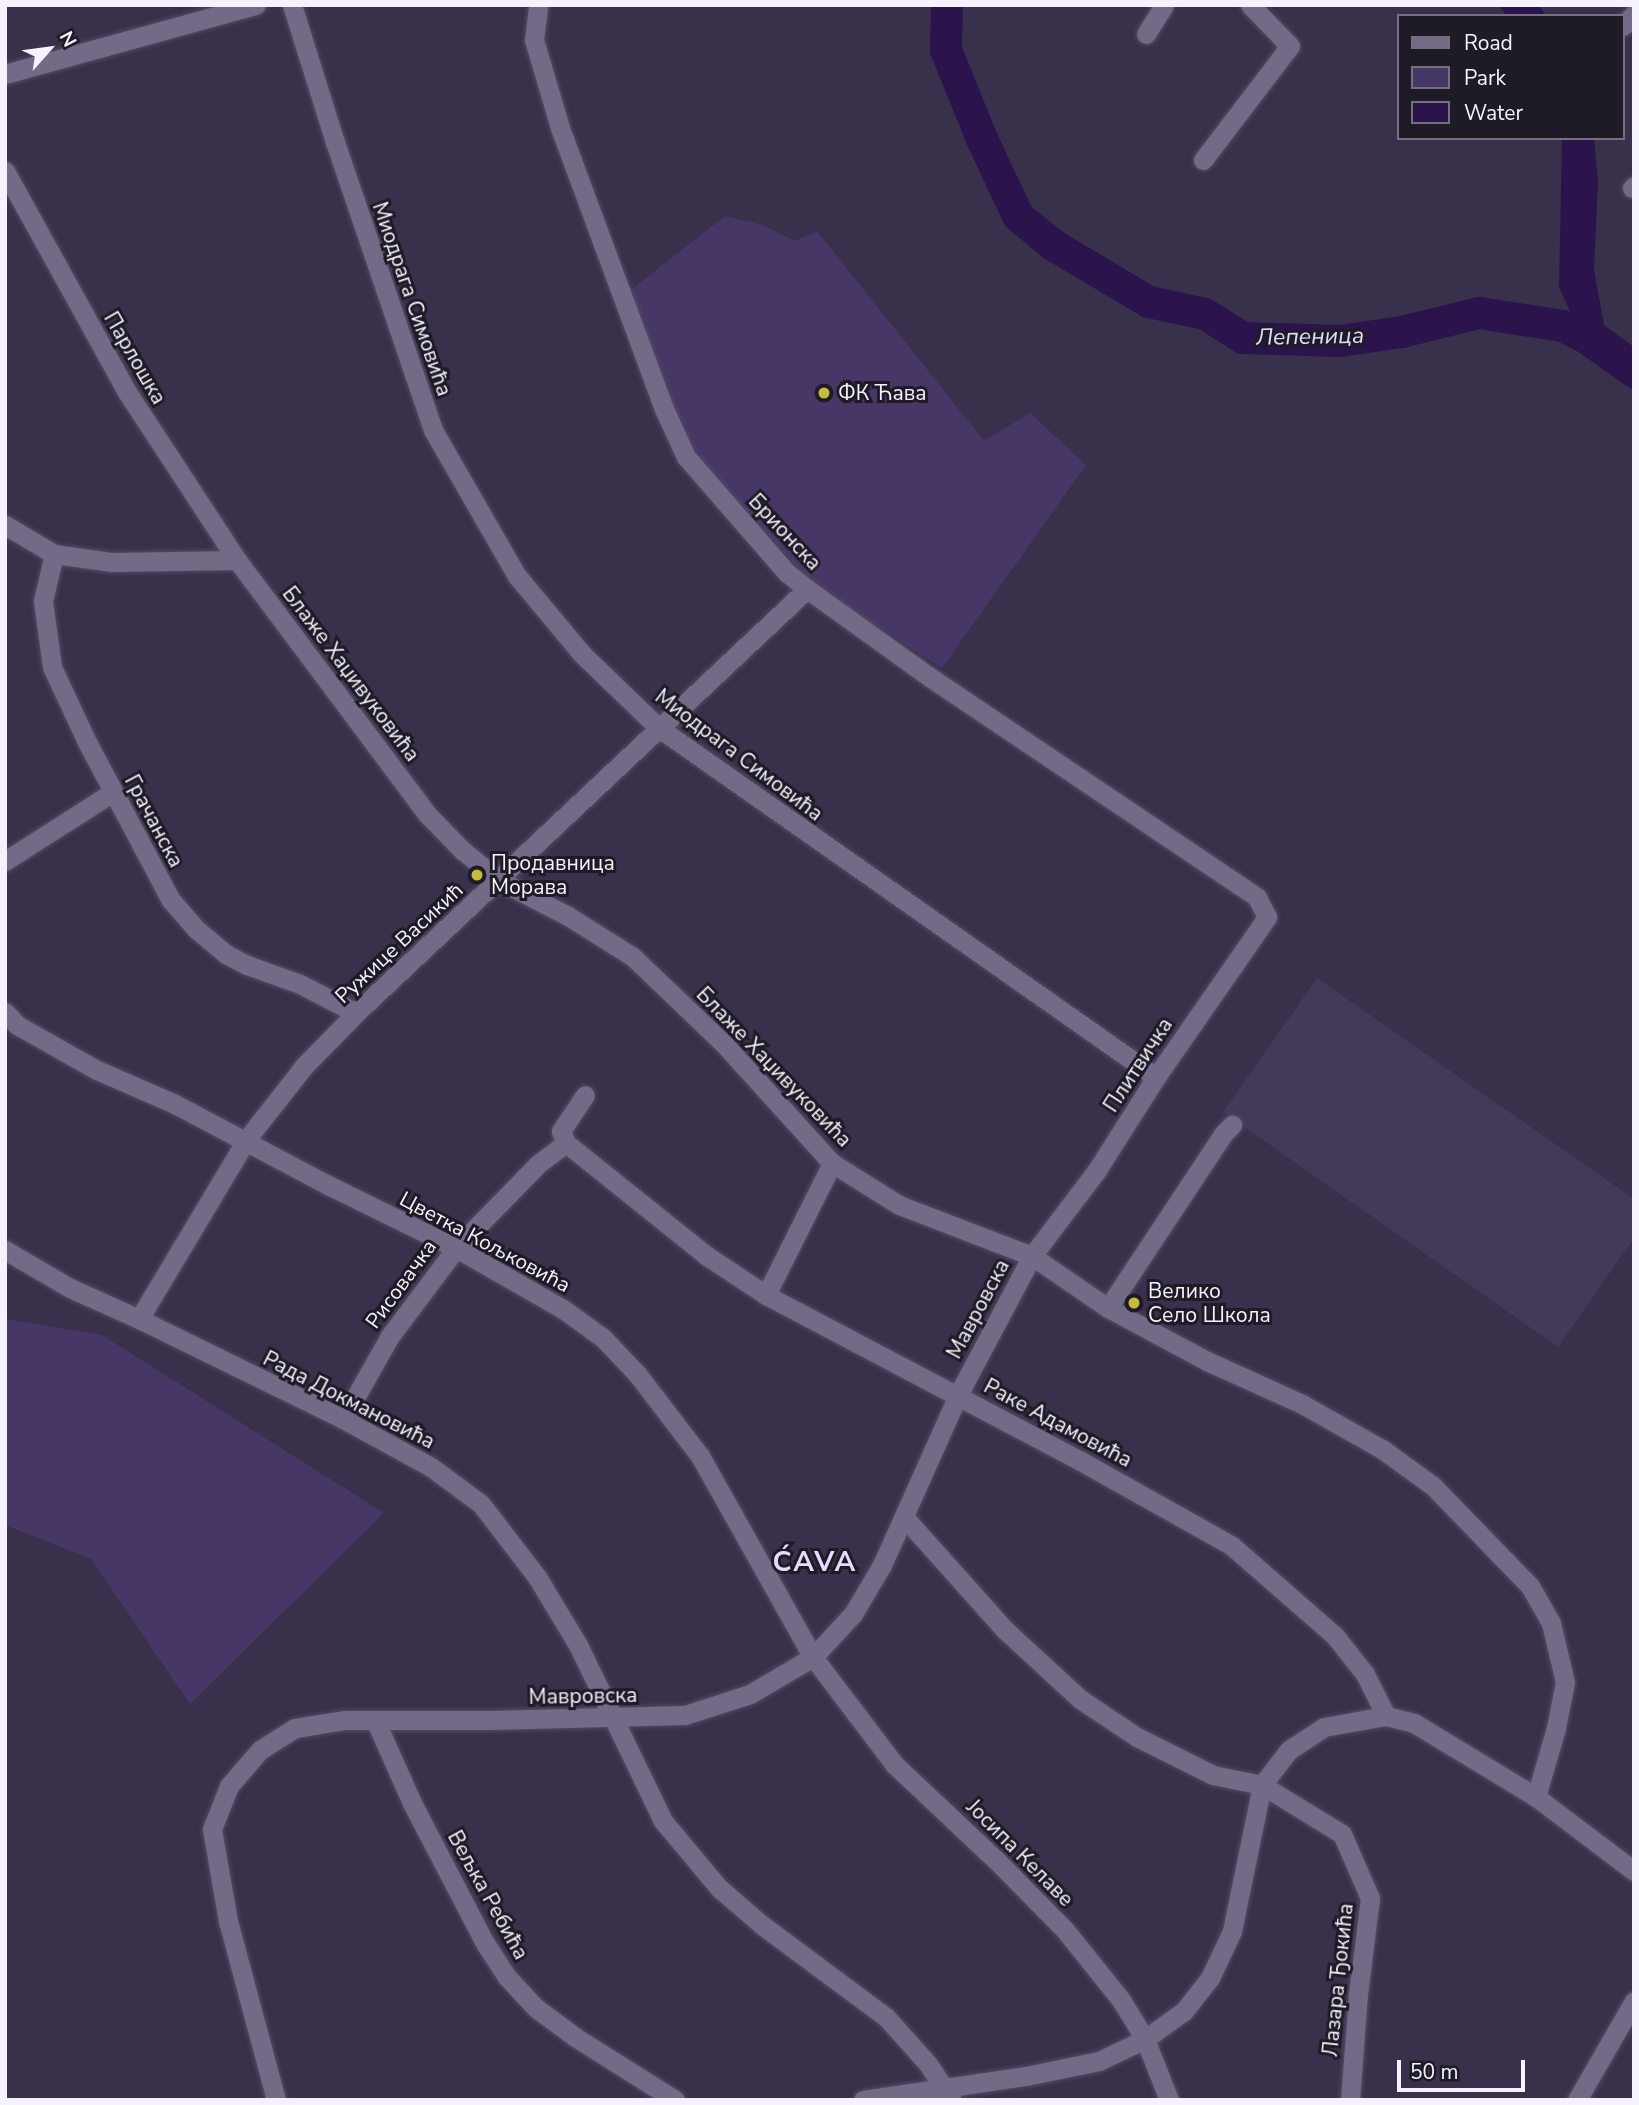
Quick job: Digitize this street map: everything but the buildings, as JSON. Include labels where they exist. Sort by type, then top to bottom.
[{"type":"street","points":[[5,74],[256,5]]},
{"type":"street","name":"Миодрага Симовића","points":[[292,5],[335,142],[433,430],[517,576],[582,654],[659,728],[937,926],[1156,1077]]},
{"type":"street","name":"Брионска","points":[[538,5],[534,40],[561,131],[664,410],[686,457],[787,573],[807,589],[931,678],[1257,897]]},
{"type":"street","points":[[1146,34],[1164,5]]},
{"type":"street","points":[[1203,160],[1290,46],[1250,5]]},
{"type":"street","name":"Парлошка","points":[[5,171],[127,392],[237,560]]},
{"type":"street","points":[[5,525],[54,554],[112,562],[237,560]]},
{"type":"street","name":"Грачанска","points":[[54,554],[43,601],[52,667],[113,792],[170,899],[196,929],[226,954],[247,965],[300,984],[356,1013]]},
{"type":"street","name":"Блаже Хаџивуковића","points":[[237,560],[428,815],[462,850],[499,881],[568,916],[632,957],[724,1044],[832,1163],[899,1205],[1032,1256],[1108,1308],[1207,1361],[1302,1404],[1382,1449],[1433,1486],[1530,1586],[1551,1623],[1565,1682],[1556,1728],[1536,1797]]},
{"type":"street","name":"Ружице Васикић","points":[[139,1319],[246,1140],[304,1066],[356,1013],[807,589]]},
{"type":"street","points":[[5,861],[113,792]]},
{"type":"street","name":"Плитвичка","points":[[1032,1256],[1097,1170],[1156,1077],[1267,917],[1257,897]]},
{"type":"street","name":"Цветка Кољковића","points":[[5,1012],[17,1025],[97,1070],[246,1140],[330,1186],[456,1248],[563,1308],[603,1338],[638,1375],[700,1455],[813,1657]]},
{"type":"street","points":[[566,1143],[561,1130],[585,1095]]},
{"type":"street","points":[[1108,1308],[1223,1134],[1232,1125]]},
{"type":"street","name":"Рисовачка","points":[[343,1419],[390,1336],[456,1248],[538,1164],[566,1143]]},
{"type":"street","name":"Раке Адамовића","points":[[566,1143],[707,1256],[766,1295],[958,1395],[1232,1546],[1335,1636],[1365,1674],[1386,1716]]},
{"type":"street","points":[[766,1295],[832,1163]]},
{"type":"street","name":"Рада Докмановића","points":[[5,1250],[70,1288],[343,1419],[431,1467],[481,1504],[537,1577],[578,1645],[663,1821],[719,1888],[762,1925],[886,2017],[948,2094]]},
{"type":"street","name":"Мавровска","points":[[276,2100],[228,1921],[212,1829],[229,1786],[260,1749],[295,1728],[345,1720],[376,1722],[685,1714],[750,1694],[813,1657],[853,1614],[882,1565],[958,1395],[1032,1256]]},
{"type":"street","name":"Лазара Ђокића","points":[[904,1517],[1004,1629],[1080,1699],[1136,1737],[1213,1775],[1262,1785],[1342,1834],[1370,1898],[1353,2044],[1350,2100]]},
{"type":"street","name":"Јосипа Келаве","points":[[813,1657],[895,1765],[997,1861],[1065,1930],[1121,2000],[1145,2039],[1169,2100]]},
{"type":"street","points":[[863,2100],[948,2094],[1099,2061],[1145,2039],[1185,2011],[1210,1978],[1232,1930],[1262,1785],[1289,1750],[1324,1727],[1386,1716],[1414,1723],[1536,1797],[1634,1871]]},
{"type":"street","name":"Вељка Ребића","points":[[376,1722],[412,1803],[485,1943],[507,1977],[536,2008],[575,2037],[675,2100]]},
{"type":"street","points":[[1577,2100],[1634,2001]]},
{"type":"shaded area","points":[[1317,978],[1634,1199],[1634,1238],[1558,1347],[1223,1112]]},
{"type":"green space","points":[[725,216],[763,225],[795,241],[817,231],[984,441],[1030,413],[1086,465],[942,668],[813,584],[685,448],[628,292]]},
{"type":"green space","points":[[5,1319],[102,1335],[384,1513],[190,1704],[91,1559],[5,1525]]},
{"type":"water","points":[[1498,5],[1539,5],[1545,14],[1505,14]]},
{"type":"water","points":[[1562,140],[1594,140],[1598,180],[1594,270],[1604,325],[1634,347],[1634,391],[1584,351],[1594,337],[1578,329],[1559,287]]},
{"type":"waterway","name":"Лепеница","points":[[947,5],[946,50],[982,139],[1018,216],[1053,245],[1149,302],[1205,314],[1243,338],[1340,341],[1402,332],[1479,313],[1563,326],[1585,337],[1634,372]]},
{"type":"waterway","points":[[1582,325],[1585,337]]},
{"type":"place","name":"ФК Ћава","points":[[824,393]]},
{"type":"place","name":"Продавница Морава","points":[[477,875]]},
{"type":"place","name":"Велико Село Школа","points":[[1134,1303]]},
{"type":"district","name":"ĆAVA","points":[[815,1562]]}]
